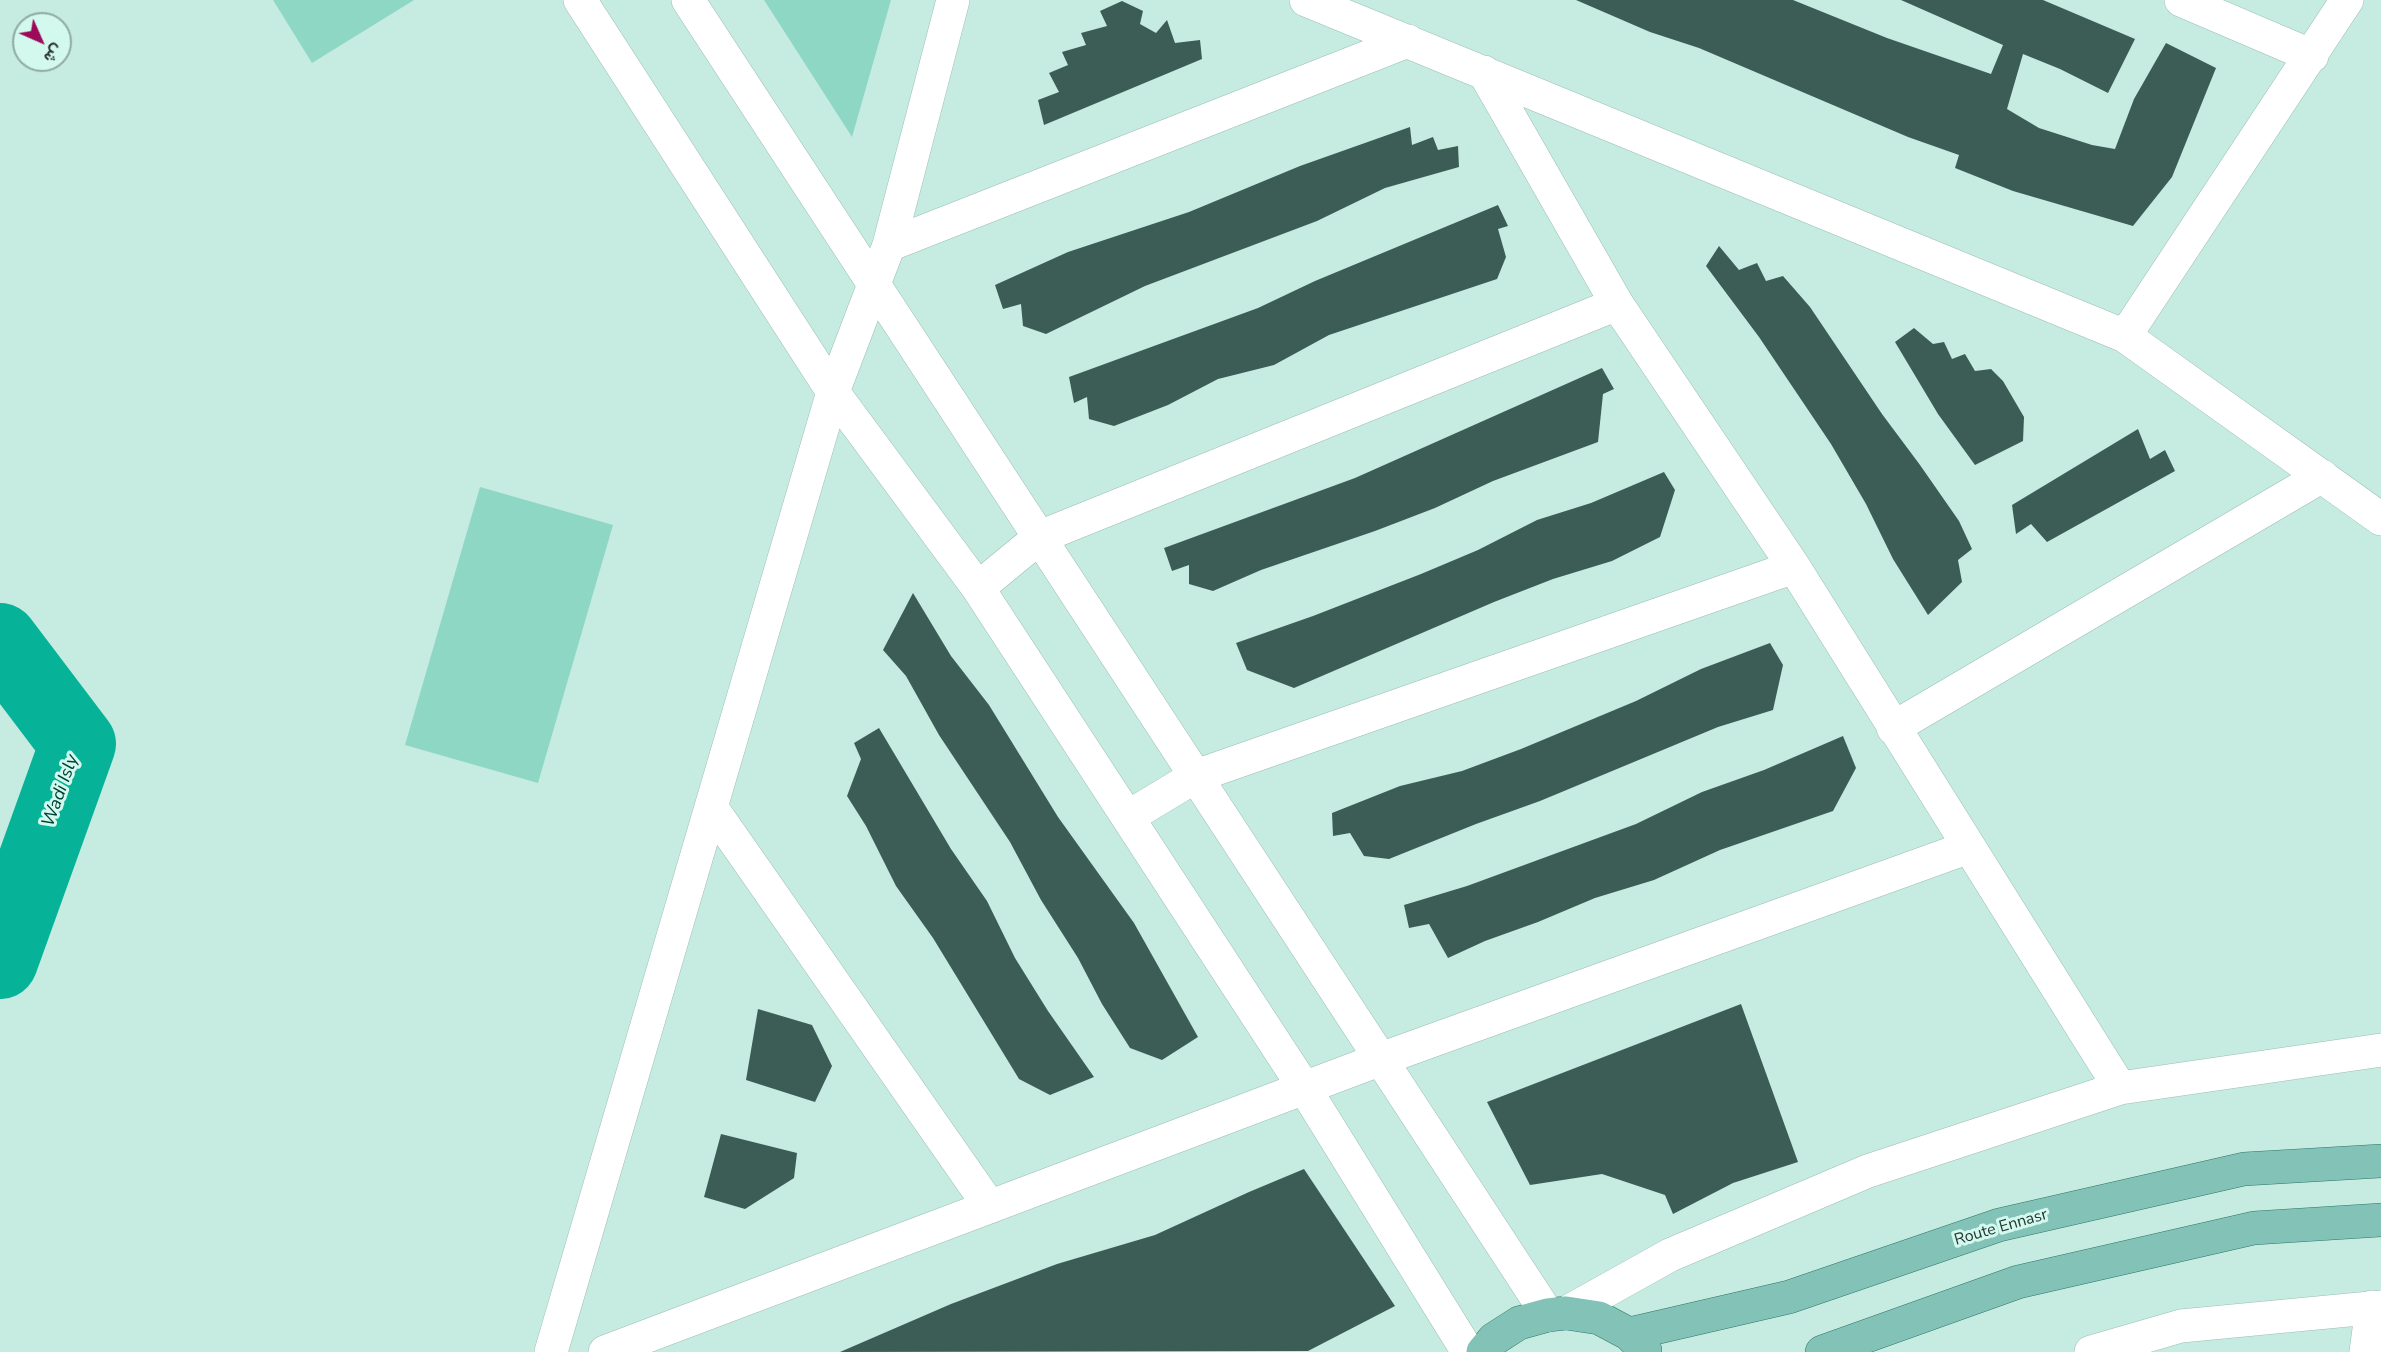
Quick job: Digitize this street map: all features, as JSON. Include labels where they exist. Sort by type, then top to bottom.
[{"type":"main road","name":"Route Ennasr","points":[[1638,1343],[1789,1297],[1999,1225],[2244,1169],[2381,1161]]},
{"type":"main road","points":[[1822,1352],[2018,1282],[2254,1228],[2381,1220]]},
{"type":"main road","points":[[1483,1352],[1494,1339],[1519,1323],[1557,1314],[1599,1318],[1638,1343]]},
{"type":"street","points":[[580,0],[833,392],[978,588],[1305,1089],[1468,1352]]},
{"type":"street","points":[[688,0],[1381,1059],[1557,1314],[1670,1255],[1868,1172],[2120,1088],[2381,1050]]},
{"type":"street","points":[[551,1352],[833,392],[889,245],[953,0]]},
{"type":"street","points":[[1306,0],[2125,336],[2381,519]]},
{"type":"street","points":[[2181,0],[2312,56]]},
{"type":"street","points":[[2125,336],[2347,0]]},
{"type":"street","points":[[889,245],[1408,40]]},
{"type":"street","points":[[1484,72],[1617,304],[1794,567],[2120,1088]]},
{"type":"street","points":[[978,588],[1040,537],[1617,304]]},
{"type":"street","points":[[1893,728],[2322,476]]},
{"type":"street","points":[[1128,817],[1196,776],[1794,567]]},
{"type":"street","points":[[711,807],[990,1207]]},
{"type":"street","points":[[605,1352],[1381,1059],[1969,847]]},
{"type":"street","points":[[2091,1352],[2181,1326],[2376,1307],[2366,1352]]},
{"type":"green space","points":[[273,0],[414,0],[312,63]]},
{"type":"green space","points":[[764,0],[891,0],[852,137]]},
{"type":"green space","points":[[480,487],[613,525],[538,783],[405,745]]},
{"type":"building","points":[[1576,0],[1793,0],[1887,38],[1991,74],[2003,45],[1901,0],[2043,0],[2135,39],[2108,93],[2023,54],[2007,109],[2039,128],[2092,145],[2115,149],[2134,99],[2166,43],[2216,68],[2172,177],[2133,226],[2013,191],[1955,168],[1959,155],[1908,137],[1699,48],[1650,32]]},
{"type":"building","points":[[1122,1],[1143,11],[1140,24],[1156,33],[1167,20],[1175,43],[1200,40],[1202,59],[1044,125],[1038,100],[1059,92],[1049,73],[1068,65],[1062,52],[1086,45],[1081,33],[1107,26],[1100,11]]},
{"type":"building","points":[[1410,127],[1412,145],[1433,137],[1438,150],[1458,146],[1459,167],[1385,188],[1317,221],[1145,286],[1046,334],[1023,326],[1021,304],[1003,309],[995,285],[1068,252],[1189,212],[1300,166]]},
{"type":"building","points":[[1498,205],[1508,226],[1498,229],[1506,257],[1497,279],[1329,335],[1274,365],[1218,379],[1168,405],[1114,426],[1089,419],[1087,397],[1074,403],[1069,377],[1258,308],[1315,281]]},
{"type":"building","points":[[1719,246],[1739,270],[1757,263],[1766,281],[1783,276],[1810,307],[1882,414],[1959,521],[1972,549],[1958,560],[1962,582],[1928,615],[1893,559],[1866,504],[1831,444],[1759,337],[1706,266]]},
{"type":"building","points":[[1914,328],[1933,344],[1944,342],[1952,359],[1965,354],[1975,371],[1991,369],[2003,381],[2024,417],[2023,441],[1975,465],[1938,414],[1895,342]]},
{"type":"building","points":[[1602,368],[1614,389],[1603,394],[1598,442],[1493,481],[1435,508],[1261,570],[1213,591],[1189,584],[1189,565],[1172,571],[1164,548],[1355,478]]},
{"type":"building","points":[[2138,429],[2150,459],[2165,450],[2175,471],[2047,542],[2031,524],[2016,534],[2012,505]]},
{"type":"building","points":[[1664,472],[1675,490],[1660,537],[1612,561],[1553,579],[1494,602],[1294,688],[1247,670],[1236,643],[1421,574],[1478,550],[1537,520],[1591,503]]},
{"type":"building","points":[[913,593],[951,656],[989,705],[1058,817],[1134,923],[1198,1037],[1162,1060],[1130,1048],[1102,1004],[1078,958],[1041,900],[1010,842],[939,735],[906,676],[883,650]]},
{"type":"building","points":[[1770,643],[1783,665],[1773,710],[1718,727],[1540,801],[1389,859],[1364,856],[1350,833],[1333,836],[1332,813],[1400,786],[1462,771],[1521,749],[1636,701],[1701,669]]},
{"type":"building","points":[[879,728],[951,849],[987,901],[1015,958],[1048,1011],[1094,1077],[1050,1095],[1019,1079],[933,938],[896,886],[866,826],[847,796],[861,759],[854,743]]},
{"type":"building","points":[[1843,736],[1856,768],[1833,811],[1720,850],[1654,880],[1595,898],[1448,958],[1429,924],[1409,928],[1404,905],[1467,886],[1636,824],[1702,792],[1764,770]]},
{"type":"building","points":[[1741,1004],[1798,1162],[1733,1183],[1673,1214],[1665,1195],[1602,1174],[1530,1185],[1487,1102]]},
{"type":"building","points":[[758,1009],[812,1025],[832,1066],[815,1102],[746,1080]]},
{"type":"building","points":[[721,1134],[797,1153],[794,1178],[745,1209],[704,1197]]},
{"type":"building","points":[[1304,1169],[1395,1306],[1308,1351],[840,1352],[951,1304],[1057,1264],[1155,1235]]},
{"type":"waterway","name":"Wadi Isly","points":[[0,641],[78,744],[0,961]]}]
